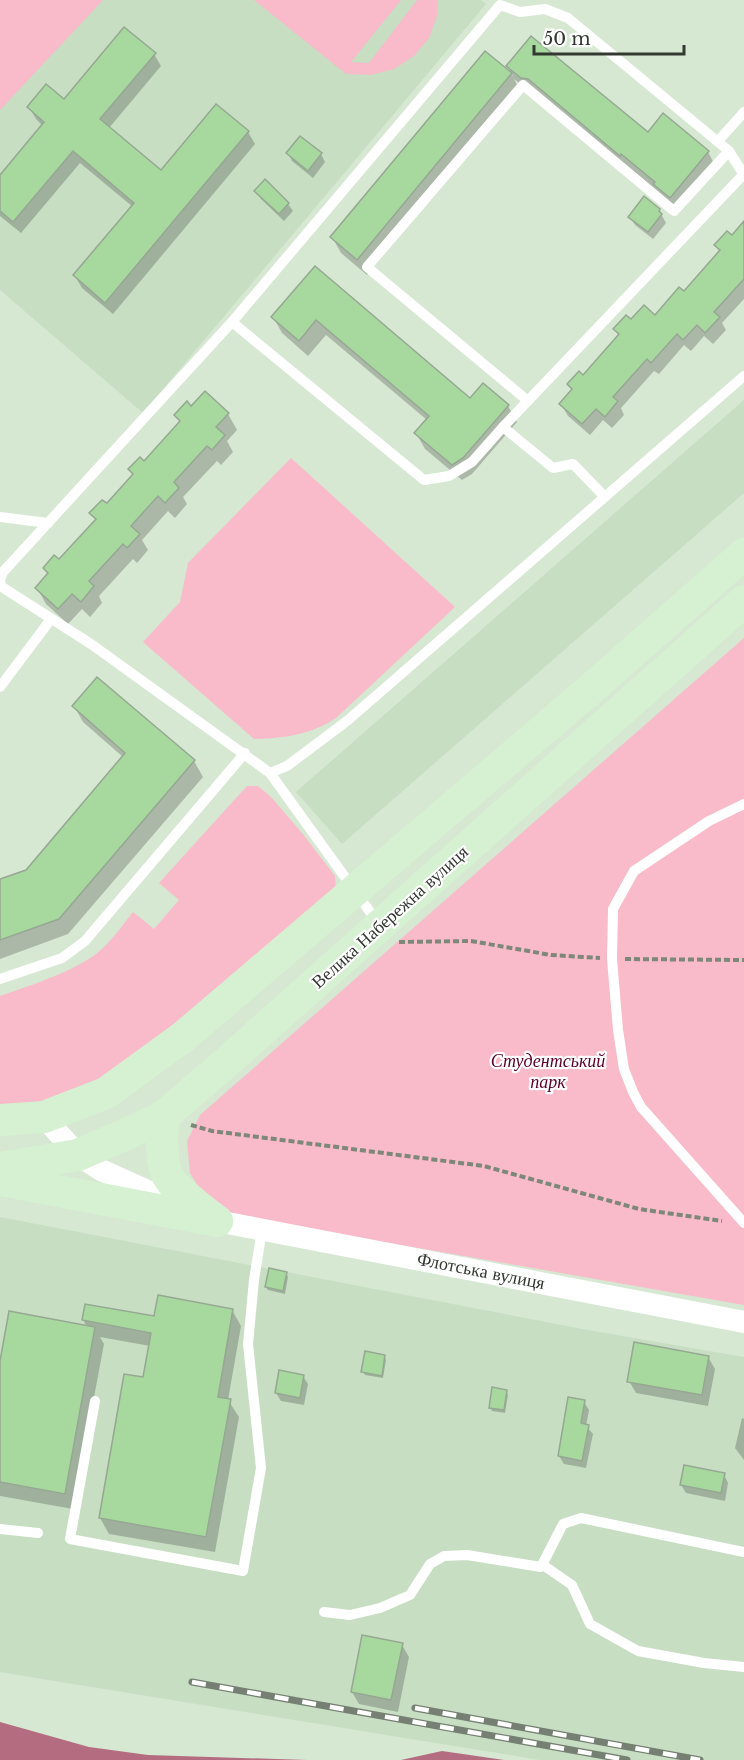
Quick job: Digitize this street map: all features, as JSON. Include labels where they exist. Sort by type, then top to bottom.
[{"type":"street","points":[[0,1120],[44,1117],[106,1093],[183,1037],[592,688],[744,554]]},
{"type":"street","name":"Велика Набережна вулиця","points":[[0,1168],[78,1155],[164,1116],[230,1060],[744,601]]},
{"type":"street","points":[[164,1116],[161,1143],[168,1176],[190,1199],[217,1221]]},
{"type":"street","name":"Флотська вулиця","points":[[44,1117],[78,1155],[100,1170],[217,1221],[744,1322]]},
{"type":"street","points":[[0,1180],[217,1221]]},
{"type":"lane","points":[[232,321],[424,480],[449,476],[472,462],[744,175],[729,151],[718,141],[568,18],[545,9],[520,12],[500,5],[232,321],[3,572],[0,580],[2,588],[91,645],[270,773],[355,891],[371,934]]},
{"type":"lane","points":[[528,401],[368,267],[523,85],[674,211],[729,151]]},
{"type":"lane","points":[[718,141],[744,112]]},
{"type":"lane","points":[[270,773],[287,766],[347,721],[744,376]]},
{"type":"lane","points":[[503,427],[553,468],[573,464],[605,497]]},
{"type":"lane","points":[[0,517],[48,523]]},
{"type":"lane","points":[[0,687],[51,619]]},
{"type":"lane","points":[[0,980],[62,957],[85,941],[245,753]]},
{"type":"lane","points":[[744,804],[709,821],[634,871],[613,909],[612,959],[624,1069],[633,1092],[641,1107],[744,1223]]},
{"type":"lane","points":[[95,1401],[70,1539],[243,1571],[261,1468],[248,1344],[254,1280],[262,1230]]},
{"type":"lane","points":[[324,1612],[350,1615],[380,1608],[410,1595],[430,1564],[444,1556],[466,1555],[541,1567],[564,1524],[581,1518],[744,1552]]},
{"type":"lane","points":[[0,1529],[38,1533]]},
{"type":"lane","points":[[543,1564],[572,1585],[590,1624],[638,1651],[704,1663],[744,1667]]},
{"type":"path","points":[[371,934],[471,941],[551,956],[744,960]]},
{"type":"path","points":[[164,1116],[212,1131],[484,1166],[639,1209],[732,1222]]},
{"type":"shaded area","points":[[0,0],[481,0],[486,4],[143,413],[0,290]]},
{"type":"shaded area","points":[[744,400],[744,493],[342,844],[296,792]]},
{"type":"shaded area","points":[[0,1217],[593,1331],[744,1357],[744,1760],[540,1760],[0,1672]]},
{"type":"shaded area","points":[[0,1722],[89,1747],[148,1755],[307,1760],[0,1760]]},
{"type":"shaded area","points":[[442,1751],[504,1760],[401,1760]]},
{"type":"green space","points":[[0,0],[103,0],[0,110]]},
{"type":"green space","points":[[254,0],[401,0],[351,62],[369,63],[417,0],[438,0],[437,16],[429,38],[414,56],[394,69],[371,75],[346,74]]},
{"type":"green space","points":[[291,458],[455,607],[336,718],[317,728],[297,734],[254,739],[143,642],[180,602],[188,563]]},
{"type":"green space","name":"Студентський парк","points":[[744,638],[744,1305],[304,1228],[227,1212],[204,1196],[190,1173],[187,1141],[200,1115]]},
{"type":"green space","points":[[247,786],[258,786],[271,797],[302,833],[335,876],[336,890],[176,1032],[74,1096],[0,1111],[0,996],[84,962],[106,945],[133,912],[154,929],[179,900],[159,883]]},
{"type":"building","points":[[124,27],[156,53],[100,119],[161,170],[216,104],[249,131],[105,303],[73,275],[134,203],[73,151],[13,222],[0,211],[0,175],[44,122],[27,107],[46,84],[64,99]]},
{"type":"building","points":[[531,36],[648,132],[663,113],[709,151],[670,198],[653,184],[655,182],[621,154],[620,156],[528,79],[521,78],[506,66]]},
{"type":"building","points":[[485,51],[512,73],[357,260],[330,237]]},
{"type":"building","points":[[300,136],[322,153],[308,171],[286,153]]},
{"type":"building","points":[[265,179],[289,203],[279,214],[254,191]]},
{"type":"building","points":[[644,196],[660,209],[662,214],[648,232],[628,217]]},
{"type":"building","points":[[744,221],[744,279],[714,312],[720,317],[705,333],[697,325],[683,340],[677,334],[651,363],[647,359],[613,397],[618,401],[605,417],[596,409],[582,424],[559,404],[572,389],[567,384],[579,371],[583,375],[619,334],[613,329],[626,315],[631,319],[644,305],[655,315],[679,287],[684,291],[720,250],[714,245],[727,231],[732,235]]},
{"type":"building","points":[[315,266],[470,398],[483,383],[509,405],[463,458],[452,465],[414,433],[429,416],[316,320],[299,341],[271,317]]},
{"type":"building","points":[[205,391],[229,413],[216,427],[225,435],[212,450],[207,446],[174,482],[179,488],[165,503],[158,496],[131,526],[140,534],[127,548],[123,544],[89,581],[94,586],[81,602],[72,594],[58,609],[35,588],[48,573],[43,568],[54,555],[59,559],[96,519],[89,513],[102,500],[107,503],[133,474],[128,469],[140,457],[144,461],[180,421],[174,415],[187,401],[191,406]]},
{"type":"building","points":[[97,677],[195,760],[59,919],[0,940],[0,879],[26,870],[125,753],[72,706]]},
{"type":"building","points":[[269,1268],[287,1272],[283,1291],[265,1287]]},
{"type":"building","points":[[158,1295],[233,1309],[218,1397],[231,1399],[206,1537],[99,1518],[124,1374],[143,1377],[151,1333],[82,1320],[85,1304],[154,1316]]},
{"type":"building","points":[[9,1311],[95,1327],[65,1494],[0,1482],[0,1361]]},
{"type":"building","points":[[634,1342],[709,1356],[702,1395],[627,1382]]},
{"type":"building","points":[[365,1351],[385,1355],[382,1376],[361,1372]]},
{"type":"building","points":[[279,1370],[304,1375],[300,1398],[275,1393]]},
{"type":"building","points":[[492,1387],[507,1390],[504,1410],[489,1408]]},
{"type":"building","points":[[568,1397],[585,1400],[581,1423],[589,1425],[582,1461],[558,1456]]},
{"type":"building","points":[[684,1465],[725,1473],[721,1493],[680,1485]]},
{"type":"building","points":[[362,1635],[403,1643],[391,1700],[351,1692]]},
{"type":"railway","points":[[192,1682],[627,1760]]},
{"type":"railway","points":[[415,1708],[700,1760]]}]
